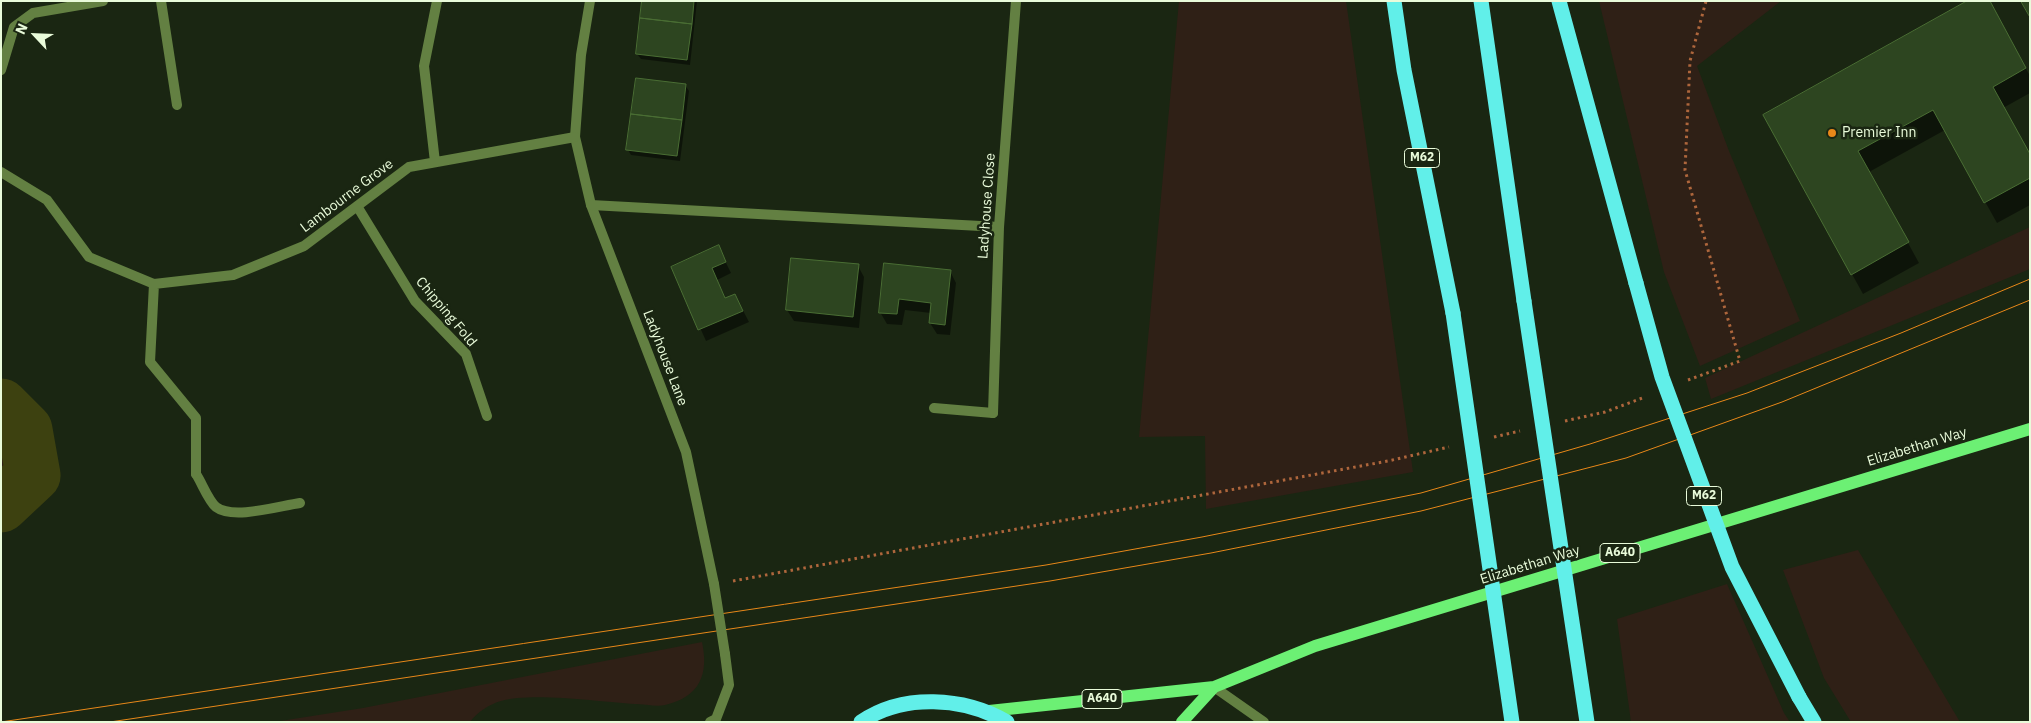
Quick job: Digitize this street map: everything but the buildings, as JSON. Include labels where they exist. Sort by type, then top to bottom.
[{"type":"highway","name":"M62","points":[[1394,1],[1404,70],[1453,313],[1512,722]]},
{"type":"highway","points":[[1481,1],[1491,56],[1524,301],[1587,722]]},
{"type":"highway","name":"M62","points":[[1559,1],[1662,377],[1732,568],[1814,722]]},
{"type":"highway","name":"A640","points":[[861,722],[869,716],[908,703],[949,702],[989,712],[1006,722]]},
{"type":"main road","name":"Elizabethan Way","points":[[989,712],[1214,687],[1315,646],[2030,429]]},
{"type":"main road","name":"Elizabethan Way","points":[[1182,722],[1214,687]]},
{"type":"street","points":[[1,70],[14,27],[32,14],[103,1]]},
{"type":"street","points":[[161,1],[177,105]]},
{"type":"street","points":[[435,162],[424,66],[437,1]]},
{"type":"street","name":"Ladyhouse Lane","points":[[590,1],[581,55],[575,137],[591,204],[686,452],[714,584],[729,685],[716,719],[710,722]]},
{"type":"street","name":"Ladyhouse Close","points":[[934,408],[993,412],[999,227],[1016,1]]},
{"type":"street","name":"Lambourne Grove","points":[[1,172],[47,200],[89,257],[154,284],[233,275],[304,246],[409,167],[575,137]]},
{"type":"street","points":[[591,204],[999,227]]},
{"type":"street","name":"Chipping Fold","points":[[357,206],[415,301],[466,354],[486,416]]},
{"type":"street","points":[[154,284],[150,362],[196,418],[196,474],[216,506],[229,512],[248,512],[300,503]]},
{"type":"street","points":[[1214,687],[1264,722]]},
{"type":"path","points":[[1686,381],[1740,361],[1685,170],[1690,61],[1706,1]]},
{"type":"path","points":[[1558,423],[1605,412],[1650,395]]},
{"type":"path","points":[[1492,438],[1530,429]]},
{"type":"path","points":[[758,578],[1378,463],[1454,446]]},
{"type":"shaded area","points":[[1179,1],[1346,1],[1413,472],[1206,509],[1205,436],[1139,437]]},
{"type":"shaded area","points":[[1599,1],[1781,1],[1697,66],[1729,151],[1800,321],[1700,366],[1664,272]]},
{"type":"shaded area","points":[[2030,227],[2030,269],[1711,399],[1705,378]]},
{"type":"shaded area","points":[[1,420],[14,436],[19,454],[14,471],[1,487]]},
{"type":"shaded area","points":[[1858,550],[1960,722],[1851,722],[1824,678],[1783,570]]},
{"type":"shaded area","points":[[1727,584],[1784,713],[1790,722],[1631,722],[1617,619]]},
{"type":"shaded area","points":[[702,642],[704,664],[703,674],[699,682],[687,696],[665,705],[654,706],[567,698],[531,697],[497,702],[488,706],[470,722],[274,722],[363,708]]},
{"type":"waterway","points":[[1,406],[25,430],[33,475],[1,505]]},
{"type":"tram line","points":[[1,722],[1046,565],[1202,537],[1421,493],[1590,444],[1747,393],[1901,333],[2030,279]]},
{"type":"tram line","points":[[110,722],[1050,581],[1211,553],[1421,511],[1626,458],[1782,402],[2030,300]]},
{"type":"place","name":"Premier Inn","points":[[1832,133]]}]
